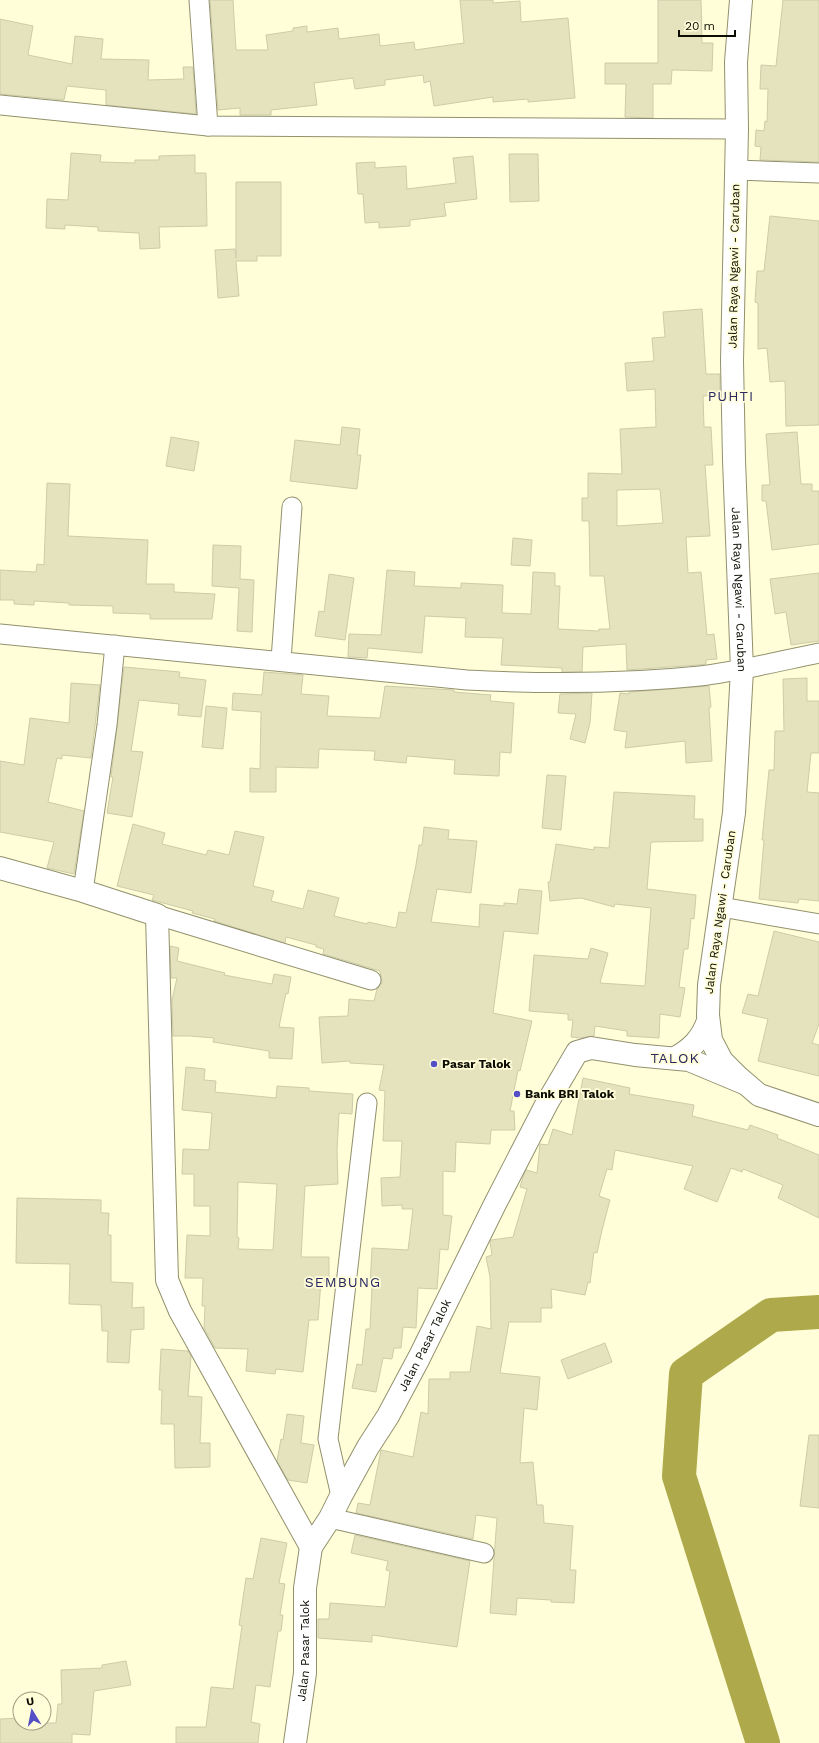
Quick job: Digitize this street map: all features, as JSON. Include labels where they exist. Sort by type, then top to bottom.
[{"type":"main road","name":"Jalan Raya Ngawi - Caruban","points":[[741,0],[736,62],[737,129],[732,361],[734,460],[742,670],[734,813],[709,984],[708,1021],[712,1040],[722,1062],[746,1084],[759,1095],[819,1115]]},
{"type":"main road","points":[[0,868],[83,891],[157,915],[167,1280],[180,1311],[311,1547]]},
{"type":"main road","points":[[675,1058],[685,1053],[699,1039],[708,1021]]},
{"type":"main road","name":"Jalan Pasar Talok","points":[[295,1743],[306,1673],[305,1588],[311,1547],[330,1518],[368,1447],[388,1416],[420,1358],[494,1204],[547,1103],[577,1052],[591,1048],[635,1055],[689,1060],[746,1084]]},
{"type":"street","points":[[199,0],[208,126]]},
{"type":"street","points":[[0,105],[208,126],[737,129]]},
{"type":"street","points":[[736,170],[819,173]]},
{"type":"street","points":[[281,660],[292,507]]},
{"type":"street","points":[[0,634],[281,660],[468,680],[522,683],[594,682],[700,676],[742,670],[819,653]]},
{"type":"street","points":[[83,891],[106,732],[116,645]]},
{"type":"street","points":[[721,907],[819,924]]},
{"type":"street","points":[[157,915],[371,980]]},
{"type":"street","points":[[341,1496],[328,1439],[367,1103]]},
{"type":"street","points":[[330,1518],[484,1553]]},
{"type":"building","points":[[210,0],[233,0],[236,50],[268,50],[266,35],[293,31],[293,28],[307,26],[307,32],[338,28],[339,39],[379,34],[380,46],[414,42],[415,50],[464,43],[460,0],[493,0],[493,3],[520,1],[521,22],[568,18],[575,98],[528,102],[528,99],[493,102],[493,97],[434,106],[430,81],[424,83],[423,75],[385,80],[385,85],[355,89],[353,78],[314,83],[317,105],[271,110],[271,115],[240,115],[240,108],[218,110]]},
{"type":"building","points":[[658,0],[701,0],[702,43],[713,43],[712,71],[672,70],[671,84],[653,84],[653,118],[625,117],[626,84],[605,84],[605,63],[658,63]]},
{"type":"building","points":[[783,0],[819,0],[819,162],[760,160],[761,147],[755,146],[756,130],[764,131],[765,121],[767,122],[768,89],[760,89],[761,65],[776,66]]},
{"type":"building","points":[[0,19],[33,26],[28,55],[72,64],[75,36],[103,39],[101,59],[149,60],[148,80],[184,79],[183,67],[193,67],[196,114],[106,105],[106,90],[67,86],[64,100],[0,94]]},
{"type":"building","points":[[71,153],[101,155],[100,162],[135,163],[135,160],[159,160],[159,156],[195,155],[195,173],[206,173],[207,226],[159,227],[160,248],[140,249],[139,233],[98,231],[98,227],[65,225],[65,229],[46,228],[47,199],[68,200]]},
{"type":"building","points":[[509,154],[538,154],[539,201],[510,202]]},
{"type":"building","points":[[473,156],[477,199],[444,203],[446,216],[410,220],[410,226],[379,228],[379,222],[365,223],[363,194],[358,194],[356,163],[375,162],[375,168],[406,166],[407,189],[456,183],[453,158]]},
{"type":"building","points":[[236,182],[281,182],[281,256],[257,256],[257,261],[236,261],[239,296],[218,298],[215,250],[235,249],[236,258]]},
{"type":"building","points":[[770,216],[819,221],[819,425],[786,426],[785,381],[770,382],[767,348],[758,349],[758,303],[755,302],[757,271],[764,271]]},
{"type":"building","points":[[702,309],[706,374],[720,374],[720,395],[703,396],[704,427],[711,427],[713,465],[705,465],[710,536],[686,537],[688,573],[701,572],[707,635],[714,634],[717,659],[706,660],[706,664],[699,665],[627,670],[626,644],[583,647],[582,672],[562,672],[562,668],[501,665],[503,638],[465,637],[466,618],[425,616],[422,653],[368,648],[367,658],[348,657],[349,634],[381,635],[387,570],[415,572],[414,586],[461,588],[461,583],[503,585],[502,613],[531,614],[533,572],[555,573],[555,586],[560,586],[558,629],[599,631],[599,629],[610,629],[604,576],[590,576],[589,521],[582,521],[582,498],[588,498],[588,473],[622,474],[620,429],[656,427],[655,389],[627,391],[625,363],[654,361],[652,338],[665,337],[663,312]],"holes":[[[660,489],[663,523],[617,526],[617,490]]]},
{"type":"building","points":[[342,427],[360,429],[357,455],[361,455],[357,489],[290,481],[295,440],[340,445]]},
{"type":"building","points":[[797,432],[801,484],[812,484],[812,491],[819,491],[819,544],[772,550],[766,501],[762,501],[762,485],[770,485],[766,434]]},
{"type":"building","points":[[171,437],[199,442],[194,471],[166,466]]},
{"type":"building","points":[[47,483],[70,484],[68,536],[148,540],[146,584],[174,584],[174,592],[215,594],[212,619],[150,619],[150,614],[113,613],[113,606],[69,605],[69,603],[34,601],[34,605],[14,604],[14,600],[0,600],[0,570],[36,572],[37,564],[44,565]]},
{"type":"building","points":[[513,538],[532,540],[530,566],[511,565]]},
{"type":"building","points":[[213,545],[241,546],[240,579],[254,580],[252,632],[237,631],[239,588],[212,586]]},
{"type":"building","points":[[819,573],[819,641],[791,645],[786,612],[775,614],[770,579]]},
{"type":"building","points":[[329,574],[354,578],[345,640],[315,636],[319,611],[324,612]]},
{"type":"building","points":[[124,667],[180,672],[179,677],[206,680],[201,717],[178,715],[179,704],[139,700],[131,751],[143,752],[132,817],[107,813],[113,777],[111,777]]},
{"type":"building","points":[[264,672],[303,675],[301,694],[329,696],[327,716],[380,718],[385,686],[454,690],[454,692],[491,695],[490,701],[514,703],[511,753],[500,752],[499,776],[454,774],[455,760],[407,756],[406,763],[374,760],[375,751],[319,749],[318,768],[276,767],[276,792],[250,792],[250,768],[260,769],[261,712],[232,710],[233,693],[262,695]]},
{"type":"building","points":[[807,678],[807,701],[819,701],[819,753],[811,753],[807,792],[819,793],[819,901],[799,899],[798,903],[759,899],[764,840],[762,840],[769,770],[774,770],[775,731],[784,731],[783,679]]},
{"type":"building","points":[[71,683],[100,685],[91,758],[62,755],[62,759],[57,758],[48,802],[84,811],[74,874],[47,868],[54,842],[0,832],[0,761],[24,765],[30,718],[69,723]]},
{"type":"building","points":[[709,686],[712,761],[686,763],[685,741],[625,748],[627,732],[614,730],[620,693],[629,694],[629,692]]},
{"type":"building","points":[[592,693],[590,723],[585,743],[570,739],[576,714],[558,713],[560,694]]},
{"type":"building","points":[[206,706],[227,708],[223,749],[202,747]]},
{"type":"building","points":[[547,775],[566,776],[561,830],[542,828]]},
{"type":"building","points":[[614,792],[695,796],[694,819],[703,819],[703,841],[651,842],[647,889],[696,895],[694,919],[691,918],[688,949],[684,949],[679,987],[685,988],[680,1017],[660,1014],[659,1038],[627,1036],[627,1031],[595,1026],[594,1036],[580,1038],[571,1037],[573,1020],[568,1020],[568,1014],[529,1011],[534,955],[588,959],[591,948],[608,953],[600,983],[645,986],[651,908],[615,904],[614,907],[581,898],[550,901],[548,882],[550,882],[556,844],[594,850],[594,847],[609,848]]},
{"type":"building","points":[[133,824],[165,833],[162,844],[206,855],[208,850],[229,855],[235,831],[264,837],[253,886],[274,891],[271,901],[303,909],[308,890],[339,898],[334,916],[367,924],[368,922],[396,928],[399,912],[406,913],[419,845],[422,845],[424,827],[449,830],[448,839],[477,841],[471,893],[437,889],[431,922],[479,927],[480,904],[504,906],[504,903],[517,904],[519,889],[542,891],[538,934],[504,931],[493,1013],[532,1021],[520,1071],[518,1070],[510,1111],[514,1111],[515,1130],[491,1130],[490,1144],[456,1142],[455,1172],[443,1171],[443,1215],[452,1216],[448,1250],[440,1249],[437,1289],[418,1288],[416,1328],[403,1327],[401,1348],[394,1348],[392,1359],[383,1358],[376,1392],[352,1388],[357,1364],[362,1365],[366,1329],[370,1329],[372,1248],[408,1250],[413,1209],[402,1209],[402,1205],[382,1206],[381,1178],[400,1177],[402,1141],[383,1141],[385,1091],[379,1090],[384,1065],[350,1063],[350,1061],[322,1063],[319,1017],[348,1016],[349,999],[374,1001],[377,989],[382,983],[380,971],[323,954],[324,949],[316,947],[316,945],[286,937],[285,943],[214,921],[215,919],[192,913],[193,911],[152,900],[154,895],[117,886]]},
{"type":"building","points":[[774,931],[819,942],[819,1024],[812,1043],[819,1045],[819,1076],[758,1061],[768,1019],[742,1013],[748,994],[758,996]]},
{"type":"building","points":[[170,946],[179,948],[177,961],[225,973],[224,975],[272,984],[274,974],[291,977],[279,1027],[294,1028],[292,1059],[269,1058],[269,1051],[213,1042],[214,1038],[173,1036],[172,1000],[177,978],[171,978]]},
{"type":"building","points":[[186,1067],[205,1069],[204,1080],[216,1081],[215,1092],[276,1098],[277,1086],[309,1088],[309,1091],[353,1094],[352,1114],[339,1113],[337,1150],[338,1184],[305,1186],[301,1257],[329,1257],[329,1281],[321,1281],[318,1320],[309,1320],[303,1372],[276,1369],[275,1374],[246,1371],[248,1349],[215,1348],[204,1328],[205,1306],[202,1306],[203,1278],[185,1278],[187,1235],[210,1236],[210,1206],[194,1206],[194,1174],[182,1174],[183,1149],[209,1150],[212,1113],[182,1110]],"holes":[[[238,1182],[277,1184],[273,1250],[238,1249]]]},
{"type":"building","points":[[583,1078],[630,1088],[629,1094],[694,1105],[692,1116],[748,1130],[750,1125],[778,1135],[777,1138],[819,1155],[819,1218],[778,1198],[783,1185],[743,1169],[742,1172],[731,1168],[717,1202],[684,1189],[693,1166],[615,1150],[612,1170],[607,1169],[599,1196],[610,1200],[597,1253],[594,1252],[590,1283],[588,1282],[585,1295],[551,1289],[552,1308],[541,1308],[541,1322],[509,1322],[500,1373],[540,1377],[537,1410],[524,1408],[520,1463],[533,1462],[537,1505],[543,1505],[544,1523],[573,1526],[570,1570],[576,1570],[574,1603],[517,1598],[516,1615],[490,1613],[497,1518],[476,1515],[473,1539],[356,1513],[358,1503],[370,1505],[381,1450],[413,1457],[421,1412],[428,1414],[429,1379],[450,1379],[450,1372],[470,1372],[477,1326],[491,1329],[490,1277],[486,1257],[492,1255],[490,1242],[491,1240],[513,1237],[527,1189],[520,1187],[526,1170],[537,1173],[540,1144],[548,1145],[553,1129],[572,1135]]},
{"type":"building","points":[[17,1198],[101,1200],[101,1213],[109,1213],[108,1235],[111,1235],[111,1282],[133,1283],[132,1308],[144,1307],[144,1329],[131,1330],[129,1363],[107,1362],[108,1331],[102,1331],[101,1305],[69,1304],[70,1264],[16,1263]]},
{"type":"building","points":[[605,1343],[612,1362],[568,1379],[561,1360]]},
{"type":"building","points":[[161,1349],[188,1351],[191,1356],[188,1396],[202,1397],[200,1443],[210,1443],[210,1467],[175,1468],[174,1424],[161,1424],[162,1390],[159,1390]]},
{"type":"building","points":[[287,1414],[304,1416],[301,1443],[314,1445],[307,1483],[288,1480],[277,1461],[281,1439],[283,1440]]},
{"type":"building","points":[[809,1435],[819,1435],[819,1508],[800,1506]]},
{"type":"building","points":[[355,1535],[470,1561],[457,1647],[372,1635],[372,1642],[318,1638],[318,1619],[329,1619],[330,1603],[385,1607],[390,1571],[386,1570],[388,1561],[351,1553]]},
{"type":"building","points":[[261,1538],[287,1543],[279,1583],[285,1584],[280,1615],[283,1615],[281,1631],[278,1631],[270,1687],[256,1685],[251,1722],[260,1724],[258,1743],[176,1743],[176,1727],[206,1727],[211,1687],[233,1689],[242,1626],[239,1625],[246,1578],[253,1579]]},
{"type":"building","points":[[126,1661],[131,1685],[94,1691],[90,1735],[72,1734],[72,1743],[0,1743],[0,1719],[12,1718],[12,1731],[52,1731],[52,1723],[56,1723],[58,1704],[62,1704],[61,1670],[102,1668],[102,1665]]},
{"type":"waterway","points":[[763,1743],[679,1476],[686,1374],[771,1315],[819,1312]]},
{"type":"place","name":"Pasar Talok","points":[[434,1064]]},
{"type":"place","name":"Bank BRI Talok","points":[[517,1094]]},
{"type":"district","name":"PUHTI","points":[[731,396]]},
{"type":"district","name":"TALOK","points":[[675,1058]]},
{"type":"district","name":"SEMBUNG","points":[[343,1282]]}]
